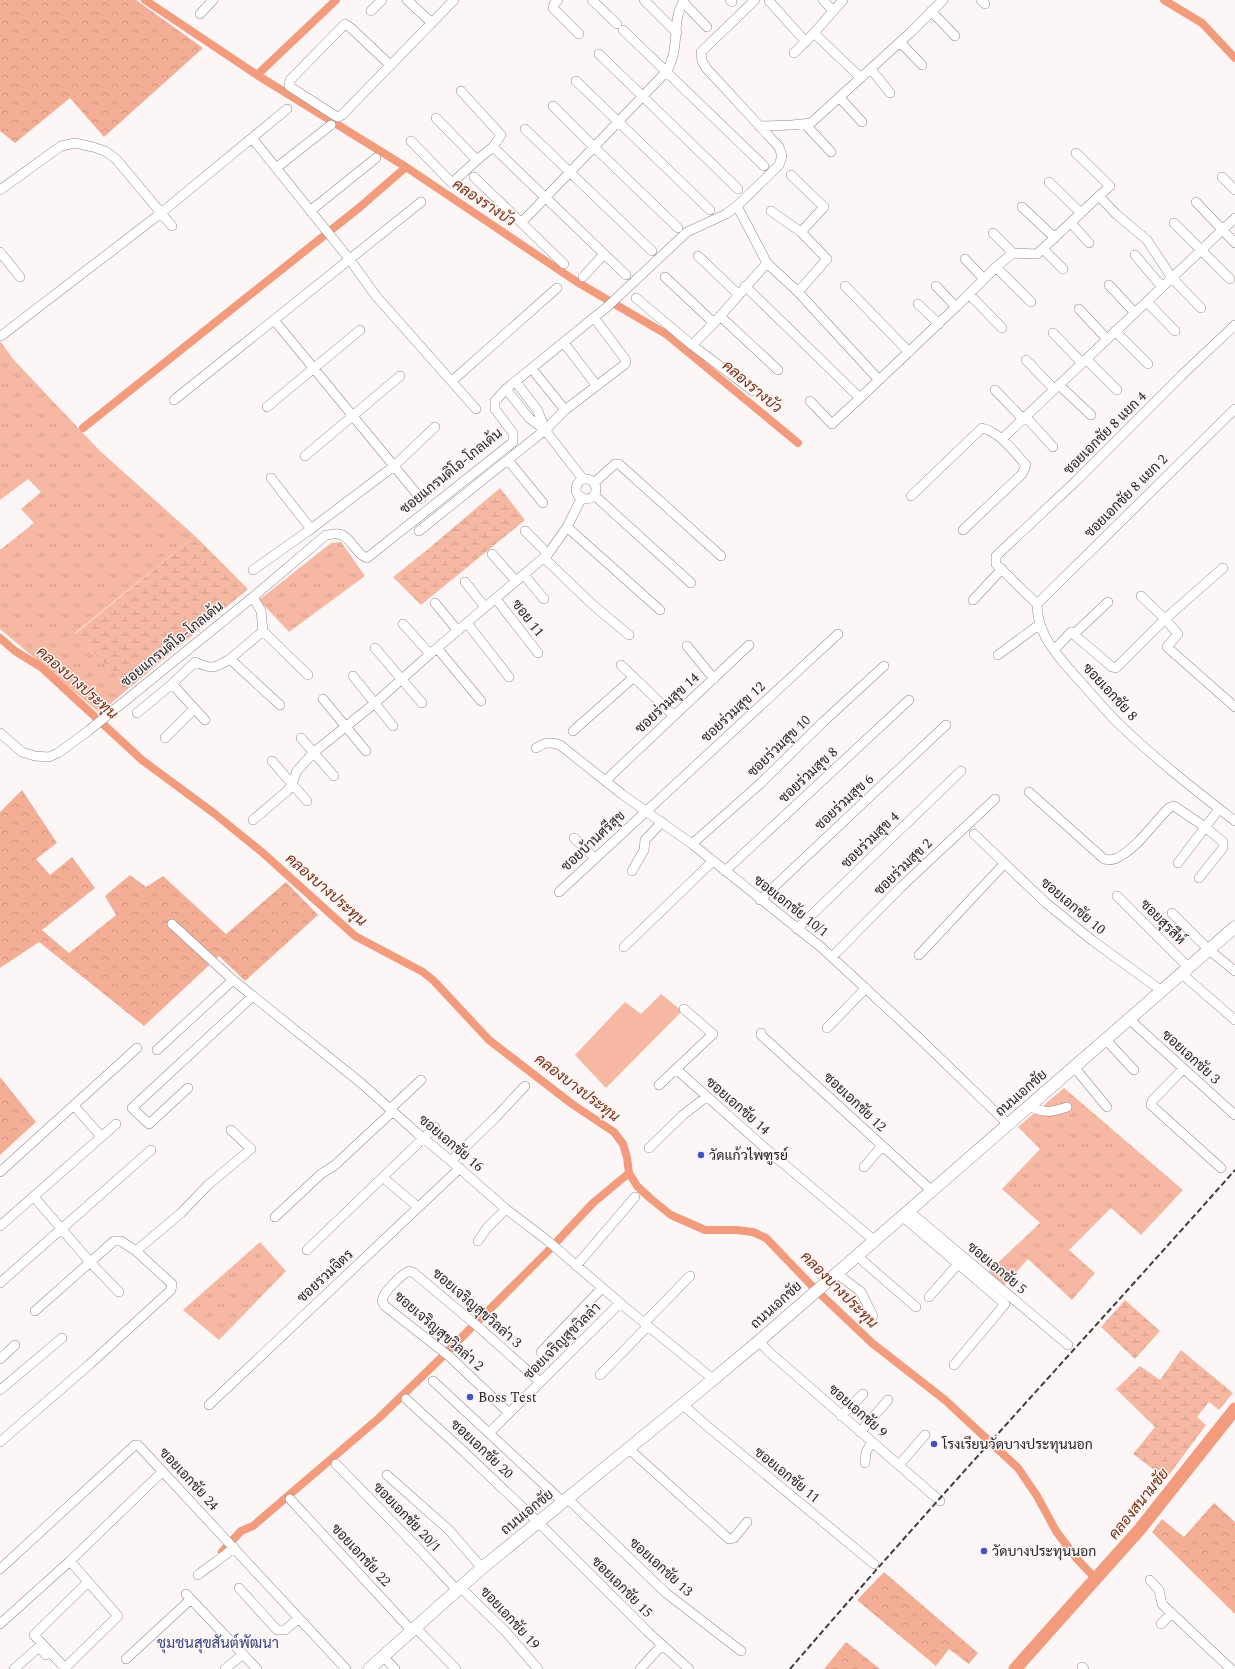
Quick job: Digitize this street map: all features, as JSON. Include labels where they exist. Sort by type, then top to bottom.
[{"type":"main road","name":"ถนนเอกชัย","points":[[369,1669],[482,1568],[714,1380],[806,1298],[875,1241],[1235,927]]},
{"type":"street","points":[[200,14],[213,0]]},
{"type":"street","points":[[371,11],[382,0]]},
{"type":"street","points":[[407,0],[432,23]]},
{"type":"street","points":[[390,65],[345,24],[290,80],[289,86],[334,116],[342,115],[454,0]]},
{"type":"street","points":[[558,0],[554,4],[553,8],[580,34]]},
{"type":"street","points":[[592,0],[764,166]]},
{"type":"street","points":[[644,0],[677,33]]},
{"type":"street","name":"ซอยแกรนดิโอ-โกลเด้น","points":[[0,733],[22,752],[41,758],[49,757],[58,753],[88,731],[253,597],[326,535],[338,534],[345,537],[357,552],[367,558],[513,442],[513,433],[494,407],[495,401],[506,389],[606,307],[687,232],[726,214],[737,206],[779,165],[782,156],[779,147],[707,69],[702,61],[702,52],[755,0]]},
{"type":"street","points":[[823,0],[833,11]]},
{"type":"street","points":[[794,53],[806,42],[843,0]]},
{"type":"street","points":[[759,126],[792,126],[811,123],[840,98],[943,0]]},
{"type":"street","points":[[521,223],[666,72],[674,56],[678,17],[684,1],[707,27]]},
{"type":"street","points":[[769,1],[806,42]]},
{"type":"street","points":[[931,12],[955,36]]},
{"type":"street","points":[[814,33],[861,78]]},
{"type":"street","points":[[900,42],[922,65]]},
{"type":"street","points":[[599,54],[738,189]]},
{"type":"street","points":[[871,69],[890,93]]},
{"type":"street","points":[[576,81],[710,210]]},
{"type":"street","points":[[410,141],[452,183],[476,160],[493,147],[501,135],[461,91]]},
{"type":"street","points":[[840,98],[862,122]]},
{"type":"street","points":[[553,106],[678,228]]},
{"type":"street","points":[[1,336],[161,213],[287,109]]},
{"type":"street","points":[[436,118],[476,160]]},
{"type":"street","points":[[806,124],[831,152]]},
{"type":"street","points":[[276,168],[331,125]]},
{"type":"street","points":[[526,130],[652,251]]},
{"type":"street","points":[[252,138],[350,260],[376,296],[476,408]]},
{"type":"street","points":[[0,190],[61,146],[75,143],[105,151],[116,159],[172,226]]},
{"type":"street","points":[[493,147],[626,275]]},
{"type":"street","points":[[810,401],[832,424],[939,324],[996,267],[1013,253],[1037,254],[1071,223],[1110,186],[1076,153]]},
{"type":"street","points":[[310,211],[376,158]]},
{"type":"street","points":[[791,175],[824,207],[801,232]]},
{"type":"street","points":[[474,177],[564,264]]},
{"type":"street","points":[[1222,177],[1235,190]]},
{"type":"street","points":[[1049,182],[1081,213]]},
{"type":"street","points":[[1099,196],[1116,214],[1147,240],[1172,278],[1201,308]]},
{"type":"street","points":[[174,400],[421,202]]},
{"type":"street","points":[[1196,202],[1235,243]]},
{"type":"street","points":[[737,206],[767,263],[798,292],[879,380]]},
{"type":"street","points":[[1022,207],[1054,238]]},
{"type":"street","points":[[771,211],[801,232],[827,259],[798,292]]},
{"type":"street","points":[[1002,439],[1235,218]]},
{"type":"street","points":[[1071,223],[1089,243]]},
{"type":"street","points":[[1174,223],[1230,279]]},
{"type":"street","points":[[994,233],[1013,253]]},
{"type":"street","points":[[1043,249],[1062,269]]},
{"type":"street","points":[[0,252],[20,277]]},
{"type":"street","points":[[583,277],[604,254]]},
{"type":"street","points":[[1135,255],[1162,287]]},
{"type":"street","points":[[698,256],[739,295]]},
{"type":"street","points":[[965,259],[984,279]]},
{"type":"street","points":[[692,344],[714,323],[745,286],[767,263]]},
{"type":"street","points":[[996,267],[1031,302]]},
{"type":"street","points":[[665,277],[714,323]]},
{"type":"street","points":[[1109,285],[1135,313]]},
{"type":"street","points":[[745,286],[860,398]]},
{"type":"street","points":[[845,286],[908,352]]},
{"type":"street","points":[[936,286],[956,307]]},
{"type":"street","points":[[452,381],[557,288]]},
{"type":"street","points":[[969,294],[1002,328]]},
{"type":"street","points":[[636,298],[753,391]]},
{"type":"street","points":[[1147,302],[1175,331]]},
{"type":"street","points":[[918,304],[939,324]]},
{"type":"street","points":[[1079,309],[1107,339]]},
{"type":"street","points":[[720,316],[778,370]]},
{"type":"street","points":[[274,320],[421,499]]},
{"type":"street","points":[[419,530],[545,430],[565,410],[624,365],[626,362],[625,359],[598,323]]},
{"type":"street","name":"ซอยเอกชัย 8 แยก 4","points":[[1002,569],[996,564],[996,556],[1075,482],[1235,324]]},
{"type":"street","points":[[268,407],[360,330]]},
{"type":"street","points":[[1115,331],[1148,364]]},
{"type":"street","points":[[1053,333],[1117,390]]},
{"type":"street","points":[[567,347],[597,386]]},
{"type":"street","points":[[1026,360],[1091,415]]},
{"type":"street","points":[[536,374],[565,410]]},
{"type":"street","points":[[305,456],[400,376]]},
{"type":"street","points":[[516,382],[538,411],[545,430]]},
{"type":"street","points":[[506,389],[529,418],[545,430],[583,480]]},
{"type":"street","points":[[995,390],[1054,447]]},
{"type":"street","name":"ซอยเอกชัย 8 แยก 2","points":[[1037,604],[1235,409]]},
{"type":"street","points":[[253,570],[311,529],[394,466],[435,427]]},
{"type":"street","points":[[911,496],[982,428],[989,430],[1002,439],[1026,464],[1022,474],[963,530]]},
{"type":"street","points":[[508,460],[544,503]]},
{"type":"street","points":[[594,483],[615,464],[619,464],[720,556]]},
{"type":"street","points":[[271,478],[311,529]]},
{"type":"street","points":[[588,479],[594,483],[596,488],[594,495],[590,498],[582,498],[578,494],[576,488],[579,482],[583,480],[588,479]]},
{"type":"street","points":[[594,495],[691,583]]},
{"type":"street","points":[[253,820],[287,791],[292,784],[297,771],[313,753],[375,703],[466,623],[546,556],[567,527],[582,498]]},
{"type":"street","points":[[567,527],[660,610]]},
{"type":"street","points":[[525,530],[546,556],[593,605],[628,635]]},
{"type":"street","points":[[492,554],[516,581]]},
{"type":"street","points":[[1054,650],[1069,632],[1074,634],[1114,668],[1165,619],[1223,568]]},
{"type":"street","points":[[974,600],[1002,569],[1037,604]]},
{"type":"street","points":[[524,575],[544,599]]},
{"type":"street","points":[[465,582],[485,607]]},
{"type":"street","points":[[1141,596],[1178,632],[1167,646],[1168,648],[1235,707]]},
{"type":"street","points":[[253,597],[260,611],[263,631],[308,675]]},
{"type":"street","name":"ซอย 11","points":[[496,599],[538,653]]},
{"type":"street","points":[[434,602],[458,631]]},
{"type":"street","points":[[1074,634],[1108,602]]},
{"type":"street","name":"ซอยเอกชัย 8","points":[[1037,604],[1040,624],[1045,637],[1066,666],[1117,721],[1170,770],[1235,822]]},
{"type":"street","points":[[466,623],[509,677]]},
{"type":"street","points":[[403,624],[430,654]]},
{"type":"street","points":[[998,655],[1040,624]]},
{"type":"street","points":[[137,713],[172,684],[195,662],[207,668],[215,667],[230,659],[263,631]]},
{"type":"street","name":"ซอยร่วมสุข 12","points":[[646,810],[838,634]]},
{"type":"street","name":"ซอยร่วมสุข 14","points":[[605,780],[673,715],[714,679],[748,645]]},
{"type":"street","points":[[687,646],[714,679]]},
{"type":"street","points":[[375,648],[422,703]]},
{"type":"street","points":[[437,648],[481,701]]},
{"type":"street","points":[[230,659],[280,705]]},
{"type":"street","points":[[621,665],[673,715]]},
{"type":"street","name":"ซอยร่วมสุข 10","points":[[692,844],[761,783],[884,666]]},
{"type":"street","points":[[352,676],[393,726]]},
{"type":"street","points":[[573,730],[634,676]]},
{"type":"street","points":[[172,684],[205,720]]},
{"type":"street","points":[[324,699],[366,751]]},
{"type":"street","name":"ซอยร่วมสุข 8","points":[[725,871],[909,700]]},
{"type":"street","points":[[165,738],[194,709]]},
{"type":"street","name":"ซอยร่วมสุข 6","points":[[760,900],[946,725]]},
{"type":"street","points":[[301,738],[334,776]]},
{"type":"street","name":"ซอยเอกชัย 10/1","points":[[536,748],[550,742],[560,745],[692,844],[832,957],[1008,1124]]},
{"type":"street","points":[[272,761],[306,801]]},
{"type":"street","name":"ซอยร่วมสุข 4","points":[[797,929],[961,771]]},
{"type":"street","points":[[1028,792],[1104,859],[1111,860],[1118,858],[1146,834],[1162,814],[1172,806],[1222,840],[1223,848],[1199,878]]},
{"type":"street","name":"ซอยร่วมสุข 2","points":[[832,957],[901,887],[995,799]]},
{"type":"street","points":[[1178,863],[1219,808]]},
{"type":"street","name":"ซอยบ้านศรีสุข","points":[[559,892],[646,810]]},
{"type":"street","points":[[632,871],[644,850],[645,840],[662,822]]},
{"type":"street","name":"ซอยเอกชัย 10","points":[[974,834],[1046,903],[1093,942],[1162,991]]},
{"type":"street","points":[[574,838],[594,858]]},
{"type":"street","points":[[624,947],[713,861]]},
{"type":"street","points":[[919,955],[1004,864]]},
{"type":"street","name":"ซอยสุรสีห์","points":[[1117,896],[1185,971],[1235,1020]]},
{"type":"street","points":[[1172,913],[1195,934],[1209,950],[1235,971]]},
{"type":"street","name":"ซอยเอกชัย 16","points":[[172,924],[233,980],[361,1083],[506,1209],[548,1241],[646,1325],[714,1380]]},
{"type":"street","points":[[157,1050],[233,980]]},
{"type":"street","points":[[827,1028],[866,988]]},
{"type":"street","points":[[188,1088],[149,1124],[132,1108],[253,996]]},
{"type":"street","points":[[659,1085],[712,1034],[684,1009]]},
{"type":"street","name":"ซอยเอกชัย 3","points":[[1130,1020],[1235,1114]]},
{"type":"street","name":"ซอยเอกชัย 12","points":[[761,1033],[761,1035],[932,1191]]},
{"type":"street","points":[[1106,1040],[1134,1070]]},
{"type":"street","points":[[0,1172],[137,1048]]},
{"type":"street","points":[[1074,1067],[1107,1107]]},
{"type":"street","name":"ซอยเอกชัย 14","points":[[676,1069],[706,1097],[875,1241]]},
{"type":"street","points":[[1183,1069],[1152,1101],[1151,1105],[1222,1168]]},
{"type":"street","points":[[275,1217],[321,1174],[335,1165],[421,1080]]},
{"type":"street","points":[[451,1161],[525,1086]]},
{"type":"street","points":[[649,1148],[683,1115],[706,1097]]},
{"type":"street","points":[[74,1106],[101,1136]]},
{"type":"street","points":[[1028,1106],[1042,1112],[1053,1112],[1067,1107]]},
{"type":"street","points":[[0,1226],[116,1124]]},
{"type":"street","points":[[307,1250],[435,1127]]},
{"type":"street","points":[[136,1251],[181,1213],[208,1186],[250,1149],[231,1130]]},
{"type":"street","points":[[864,1167],[882,1146]]},
{"type":"street","points":[[0,1283],[152,1150]]},
{"type":"street","name":"ซอยรวมจิตร","points":[[209,1405],[460,1168]]},
{"type":"street","points":[[387,1181],[418,1207]]},
{"type":"street","points":[[34,1197],[90,1262],[119,1292]]},
{"type":"street","points":[[576,1266],[635,1197]]},
{"type":"street","points":[[478,1241],[487,1228],[506,1209]]},
{"type":"street","points":[[906,1214],[958,1264],[1005,1304],[954,1365]]},
{"type":"street","name":"ซอยเอกชัย 5","points":[[906,1214],[1068,1346]]},
{"type":"street","points":[[0,1442],[90,1364],[171,1290],[172,1284],[136,1251],[118,1240],[114,1241],[35,1311]]},
{"type":"street","points":[[857,1256],[916,1307]]},
{"type":"street","points":[[929,1297],[958,1264]]},
{"type":"street","name":"ซอยเจริญสุขวิลล่า 3","points":[[394,1284],[404,1273],[409,1271],[414,1273],[482,1330],[540,1382]]},
{"type":"street","points":[[600,1375],[690,1276]]},
{"type":"street","points":[[832,1277],[861,1292],[873,1316]]},
{"type":"street","name":"ซอยเจริญสุขวิลล่า 2","points":[[394,1284],[383,1296],[382,1301],[385,1306],[450,1357],[509,1414]]},
{"type":"street","points":[[541,1352],[602,1288]]},
{"type":"street","name":"ซอยเจริญสุขวิลล่า","points":[[490,1432],[620,1303]]},
{"type":"street","points":[[0,1390],[62,1338]]},
{"type":"street","name":"ซอยเอกชัย 9","points":[[759,1341],[860,1432],[940,1501]]},
{"type":"street","points":[[0,1359],[15,1345]]},
{"type":"street","name":"ซอยเอกชัย 13","points":[[433,1381],[666,1593],[741,1651]]},
{"type":"street","points":[[842,1416],[863,1394]]},
{"type":"street","name":"ซอยเอกชัย 20","points":[[406,1399],[538,1522]]},
{"type":"street","points":[[860,1432],[888,1400]]},
{"type":"street","name":"ซอยเอกชัย 11","points":[[683,1405],[712,1431],[874,1564]]},
{"type":"street","points":[[899,1465],[925,1435]]},
{"type":"street","points":[[865,1463],[866,1452],[872,1442]]},
{"type":"street","name":"ซอยเอกชัย 24","points":[[0,1569],[135,1445],[140,1446],[162,1472],[231,1544],[245,1562],[346,1669]]},
{"type":"street","points":[[629,1449],[729,1538],[734,1538],[747,1522]]},
{"type":"street","name":"ซอยเอกชัย 20/1","points":[[336,1464],[459,1589]]},
{"type":"street","points":[[0,1624],[70,1561],[162,1472]]},
{"type":"street","points":[[388,1475],[449,1530],[482,1568]]},
{"type":"street","name":"ซอยเอกชัย 22","points":[[290,1499],[413,1629],[456,1669]]},
{"type":"street","name":"ซอยเอกชัย 15","points":[[538,1522],[684,1668]]},
{"type":"street","points":[[198,1575],[214,1562],[222,1559],[231,1544]]},
{"type":"street","points":[[70,1561],[118,1616],[65,1668],[34,1635],[88,1582]]},
{"type":"street","points":[[1150,1580],[1159,1590],[1162,1604],[1231,1669]]},
{"type":"street","points":[[239,1588],[277,1630],[285,1630],[298,1618]]},
{"type":"street","name":"ซอยเอกชัย 19","points":[[459,1589],[506,1632],[538,1669]]},
{"type":"street","points":[[126,1659],[188,1596],[257,1669]]},
{"type":"street","points":[[1161,1624],[1172,1612]]},
{"type":"street","points":[[640,1669],[662,1645]]},
{"type":"street","points":[[14,1669],[39,1647],[59,1669]]},
{"type":"street","points":[[225,1669],[243,1654]]},
{"type":"street","points":[[383,1656],[395,1669]]},
{"type":"green space","points":[[0,0],[136,0],[203,48],[104,137],[70,98],[15,143],[0,131]]},
{"type":"green space","points":[[0,341],[13,359],[100,451],[195,536],[75,633],[129,688],[100,713],[0,629],[0,550],[34,523],[21,509],[41,492],[28,479],[0,500]]},
{"type":"green space","points":[[500,488],[525,520],[421,605],[393,577]]},
{"type":"green space","points":[[195,536],[248,589],[129,688],[75,634]]},
{"type":"green space","points":[[341,542],[365,576],[289,632],[259,600],[331,543]]},
{"type":"green space","points":[[22,790],[57,843],[36,859],[50,875],[72,857],[95,888],[42,930],[69,953],[116,915],[105,896],[130,875],[146,887],[163,876],[226,934],[286,882],[318,915],[245,981],[219,956],[144,1026],[39,942],[0,968],[0,812]]},
{"type":"green space","points":[[661,994],[682,1011],[606,1088],[575,1055],[625,1002],[641,1014]]},
{"type":"green space","points":[[0,1077],[36,1122],[0,1155]]},
{"type":"green space","points":[[1064,1088],[1183,1190],[1141,1235],[1111,1208],[1069,1250],[1095,1273],[1072,1300],[1028,1259],[1002,1288],[987,1273],[1040,1223],[1002,1189],[1040,1149],[1018,1127]]},
{"type":"green space","points":[[260,1242],[286,1271],[219,1340],[183,1310]]},
{"type":"green space","points":[[1125,1300],[1160,1331],[1135,1359],[1101,1327]]},
{"type":"green space","points":[[1181,1350],[1233,1393],[1219,1410],[1209,1402],[1197,1417],[1206,1425],[1166,1479],[1133,1454],[1155,1427],[1116,1389],[1140,1366],[1160,1380]]},
{"type":"green space","points":[[1214,1503],[1235,1522],[1235,1614],[1152,1532],[1162,1519],[1184,1537]]},
{"type":"green space","points":[[884,1572],[978,1653],[969,1664],[949,1649],[936,1666],[857,1600]]},
{"type":"green space","points":[[846,1642],[880,1669],[824,1669]]},
{"type":"waterway","name":"คลองรางบัว","points":[[145,0],[257,75],[406,167],[577,282],[666,334],[798,443]]},
{"type":"waterway","points":[[257,75],[336,0]]},
{"type":"waterway","points":[[1164,0],[1202,23],[1235,58]]},
{"type":"waterway","points":[[83,428],[360,207],[406,167]]},
{"type":"waterway","name":"คลองบางประทุน","points":[[0,638],[15,651],[41,667],[142,760],[215,814],[263,853],[355,936],[423,972],[434,981],[489,1040],[572,1104],[614,1132],[623,1144],[627,1157],[629,1173],[637,1186],[671,1215],[705,1230],[736,1230],[753,1232],[766,1238],[815,1289],[872,1343],[945,1400],[1018,1468],[1037,1496],[1056,1531],[1077,1559],[1095,1578]]},
{"type":"waterway","points":[[222,1552],[241,1531],[253,1526],[379,1418],[548,1251],[593,1203],[629,1173]]},
{"type":"waterway","name":"คลองสนามชัย","points":[[1015,1669],[1140,1529],[1235,1409]]},
{"type":"railway","points":[[790,1669],[955,1481],[1235,1170]]},
{"type":"place","name":"วัดแก้วไพฑูรย์","points":[[701,1155]]},
{"type":"place","name":"Boss Test","points":[[470,1397]]},
{"type":"place","name":"โรงเรียนวัดบางประทุนนอก","points":[[934,1444]]},
{"type":"place","name":"วัดบางประทุนนอก","points":[[984,1551]]},
{"type":"district","name":"ชุมชนสุขสันต์พัฒนา","points":[[218,1643]]}]
